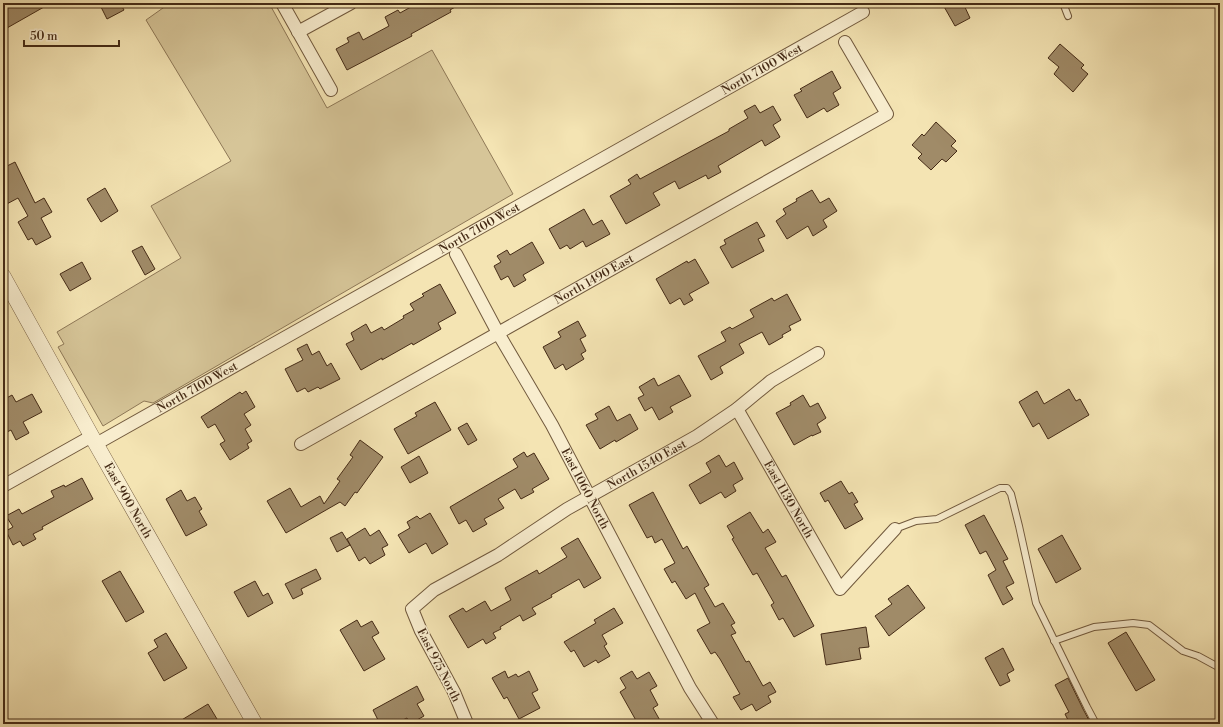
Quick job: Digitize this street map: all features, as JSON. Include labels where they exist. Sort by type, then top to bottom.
[{"type":"street","points":[[282,3],[331,90]]},
{"type":"street","points":[[298,32],[351,3]]},
{"type":"street","name":"North 7100 West","points":[[3,486],[94,440],[863,12]]},
{"type":"street","name":"North 1490 East","points":[[301,444],[886,114],[845,42]]},
{"type":"street","name":"East 1060 North","points":[[456,254],[498,333],[552,425],[690,688],[713,724]]},
{"type":"street","name":"East 900 North","points":[[4,282],[256,724]]},
{"type":"street","name":"North 1540 East","points":[[412,609],[434,590],[498,555],[589,496],[696,436],[737,409],[771,381],[818,353]]},
{"type":"street","name":"East 1130 North","points":[[737,409],[840,589],[895,529]]},
{"type":"street","name":"East 975 North","points":[[412,609],[421,632],[454,692],[466,723]]},
{"type":"lane","points":[[1063,3],[1068,16]]},
{"type":"lane","points":[[895,529],[916,521],[937,518],[1000,488],[1007,488],[1011,494],[1036,603],[1096,724]]},
{"type":"lane","points":[[1054,641],[1094,628],[1133,623],[1149,625],[1183,651],[1198,656],[1220,668]]},
{"type":"shaded area","points":[[170,3],[269,3],[327,108],[432,50],[513,194],[153,403],[144,401],[103,426],[58,347],[64,344],[57,332],[181,258],[151,206],[231,161],[146,20]]},
{"type":"building","points":[[3,3],[51,3],[7,28],[3,21]]},
{"type":"building","points":[[99,3],[120,3],[124,10],[107,19]]},
{"type":"building","points":[[418,3],[462,3],[450,10],[451,12],[411,34],[412,36],[347,70],[336,49],[349,42],[347,38],[359,32],[363,40],[389,26],[385,17],[398,10],[400,13]]},
{"type":"building","points":[[942,3],[963,3],[970,18],[955,26]]},
{"type":"building","points":[[1060,44],[1084,65],[1081,68],[1088,74],[1073,92],[1054,74],[1059,67],[1048,58]]},
{"type":"building","points":[[832,71],[841,88],[833,93],[839,105],[827,112],[824,108],[807,118],[794,95],[802,91],[800,89]]},
{"type":"building","points":[[755,105],[760,113],[773,106],[781,120],[773,125],[780,137],[765,146],[762,140],[718,166],[721,172],[708,179],[706,175],[679,189],[675,181],[653,193],[660,205],[626,224],[610,196],[631,184],[628,180],[637,174],[640,179],[729,131],[729,129],[748,118],[744,111]]},
{"type":"building","points":[[936,122],[956,141],[951,146],[957,151],[946,162],[942,159],[931,170],[918,158],[922,154],[912,145],[922,134],[924,136]]},
{"type":"building","points":[[15,162],[35,203],[44,198],[52,212],[41,218],[51,237],[36,245],[32,238],[28,240],[18,222],[28,216],[18,198],[3,206],[3,168]]},
{"type":"building","points":[[105,188],[118,211],[101,222],[87,199]]},
{"type":"building","points":[[812,190],[820,203],[829,198],[837,211],[823,220],[827,227],[813,236],[808,226],[787,239],[776,221],[786,214],[783,209],[797,201],[796,199]]},
{"type":"building","points":[[584,209],[593,225],[602,220],[610,234],[586,247],[583,241],[570,249],[567,245],[560,249],[549,229]]},
{"type":"building","points":[[757,222],[765,236],[758,239],[764,251],[732,268],[720,247],[726,244],[724,240]]},
{"type":"building","points":[[532,242],[544,263],[523,275],[526,280],[514,287],[508,276],[501,280],[494,266],[501,262],[497,256],[507,250],[510,255]]},
{"type":"building","points":[[142,246],[155,269],[145,275],[132,251]]},
{"type":"building","points":[[695,259],[709,283],[689,294],[693,300],[684,305],[680,298],[670,304],[656,279],[687,261],[688,263]]},
{"type":"building","points":[[82,262],[91,279],[70,291],[60,274]]},
{"type":"building","points":[[440,284],[456,313],[438,323],[441,329],[413,345],[412,343],[361,370],[346,344],[354,340],[351,333],[366,324],[371,333],[382,327],[384,330],[414,310],[410,304],[424,296],[422,294]]},
{"type":"building","points":[[787,294],[801,320],[789,326],[791,330],[782,335],[783,337],[769,345],[762,332],[739,344],[744,353],[720,367],[723,373],[711,380],[698,356],[726,341],[721,332],[730,327],[732,329],[754,317],[750,310],[772,298],[774,301]]},
{"type":"building","points":[[578,321],[586,336],[580,339],[586,351],[581,354],[584,359],[566,370],[563,364],[555,369],[543,347],[561,337],[558,332]]},
{"type":"building","points":[[307,344],[312,355],[319,351],[327,366],[331,363],[340,379],[320,389],[318,387],[308,392],[305,388],[297,392],[285,369],[303,360],[297,349]]},
{"type":"building","points":[[679,375],[691,396],[670,407],[673,412],[659,420],[652,407],[645,411],[638,398],[644,395],[639,387],[654,378],[658,386]]},
{"type":"building","points":[[1069,389],[1076,401],[1080,399],[1089,415],[1048,439],[1039,423],[1033,427],[1019,402],[1037,391],[1044,404]]},
{"type":"building","points":[[246,391],[255,407],[244,414],[251,425],[245,429],[252,441],[247,444],[249,448],[230,460],[220,444],[225,441],[215,424],[208,428],[201,417],[240,392],[242,394]]},
{"type":"building","points":[[32,394],[42,412],[23,422],[29,433],[16,440],[11,430],[3,434],[3,400],[12,395],[16,402]]},
{"type":"building","points":[[803,395],[810,407],[818,403],[826,418],[817,424],[821,432],[812,435],[794,445],[776,413],[791,405],[790,403]]},
{"type":"building","points":[[435,402],[451,430],[408,454],[394,429],[417,416],[415,413]]},
{"type":"building","points":[[609,406],[617,421],[630,414],[638,429],[616,442],[615,440],[600,449],[586,425],[598,419],[595,414]]},
{"type":"building","points":[[467,423],[477,440],[468,445],[458,428]]},
{"type":"building","points":[[360,440],[383,457],[357,493],[355,492],[345,506],[340,502],[286,533],[267,501],[290,488],[301,507],[320,496],[324,504],[340,481],[337,479],[353,457],[350,455]]},
{"type":"building","points":[[524,452],[527,457],[534,453],[549,479],[532,489],[534,492],[521,499],[515,489],[498,499],[504,508],[484,519],[487,524],[473,532],[466,520],[459,524],[450,507],[518,467],[513,459]]},
{"type":"building","points":[[719,455],[726,467],[734,462],[743,479],[733,485],[736,491],[725,498],[721,492],[700,504],[689,485],[711,472],[706,463]]},
{"type":"building","points":[[419,456],[428,473],[410,483],[401,467]]},
{"type":"building","points":[[82,478],[93,499],[42,527],[43,529],[33,534],[36,539],[23,546],[20,541],[13,545],[6,531],[13,527],[6,516],[19,509],[22,514],[54,497],[51,491],[64,485],[65,487]]},
{"type":"building","points":[[841,481],[849,494],[852,492],[858,502],[854,504],[863,519],[845,529],[828,500],[825,502],[820,493]]},
{"type":"building","points":[[181,490],[187,501],[195,497],[202,509],[199,511],[207,525],[186,536],[166,499]]},
{"type":"building","points":[[653,492],[683,549],[687,546],[709,585],[704,588],[715,607],[723,603],[735,623],[731,625],[736,633],[731,635],[746,662],[749,661],[763,686],[770,682],[776,692],[768,696],[771,702],[756,711],[752,704],[741,710],[733,697],[740,694],[720,659],[715,652],[711,654],[697,630],[710,623],[695,593],[686,599],[675,581],[672,583],[664,569],[675,563],[662,539],[655,543],[652,536],[647,538],[629,505]]},
{"type":"building","points":[[750,512],[763,533],[768,529],[776,542],[765,548],[782,577],[786,575],[814,626],[794,637],[783,618],[779,620],[771,605],[774,603],[757,573],[753,575],[732,539],[734,538],[727,526]]},
{"type":"building","points":[[430,513],[448,544],[432,554],[426,543],[409,553],[398,535],[410,528],[407,522],[417,516],[420,519]]},
{"type":"building","points":[[984,515],[1008,559],[1003,561],[1014,583],[1006,587],[1013,599],[1003,605],[988,575],[996,570],[986,551],[980,554],[965,525]]},
{"type":"building","points":[[365,528],[370,536],[379,530],[388,545],[382,548],[385,555],[370,564],[365,557],[359,561],[347,539]]},
{"type":"building","points":[[342,532],[350,545],[337,552],[330,538]]},
{"type":"building","points":[[1062,535],[1081,569],[1056,583],[1038,549]]},
{"type":"building","points":[[578,538],[601,578],[584,588],[579,579],[532,608],[536,614],[523,621],[520,615],[493,633],[496,638],[486,644],[483,639],[468,648],[449,616],[463,608],[466,612],[485,601],[491,611],[511,600],[505,588],[537,570],[539,574],[567,557],[561,548]]},
{"type":"building","points":[[316,569],[321,579],[301,589],[303,594],[293,599],[285,584]]},
{"type":"building","points":[[120,571],[144,612],[126,622],[102,581]]},
{"type":"building","points":[[255,581],[263,596],[268,593],[273,603],[248,617],[234,592]]},
{"type":"building","points":[[908,585],[925,608],[889,636],[875,616],[892,604],[888,599]]},
{"type":"building","points":[[614,608],[623,623],[602,635],[607,644],[604,646],[610,656],[598,663],[596,660],[584,667],[574,650],[571,652],[564,642],[596,623],[594,620]]},
{"type":"building","points":[[357,620],[361,627],[372,621],[379,633],[372,637],[385,659],[364,671],[340,630]]},
{"type":"building","points":[[866,627],[869,647],[859,648],[861,659],[826,665],[821,634]]},
{"type":"building","points":[[1126,632],[1155,680],[1136,691],[1108,643]]},
{"type":"building","points":[[166,633],[187,668],[164,681],[148,653],[158,647],[154,640]]},
{"type":"building","points":[[1003,648],[1014,670],[1007,674],[1010,681],[1000,686],[985,658]]},
{"type":"building","points":[[505,671],[508,678],[516,674],[518,677],[529,671],[538,690],[532,693],[540,708],[519,719],[507,697],[504,699],[492,678]]},
{"type":"building","points":[[632,671],[637,679],[649,672],[657,686],[650,690],[658,705],[653,708],[662,724],[638,724],[620,692],[626,688],[620,678]]},
{"type":"building","points":[[1068,678],[1091,724],[1070,724],[1065,714],[1069,712],[1055,685]]},
{"type":"building","points":[[417,686],[424,700],[417,704],[424,716],[410,724],[407,718],[395,724],[380,724],[373,710]]},
{"type":"building","points":[[208,704],[220,724],[175,724]]}]
